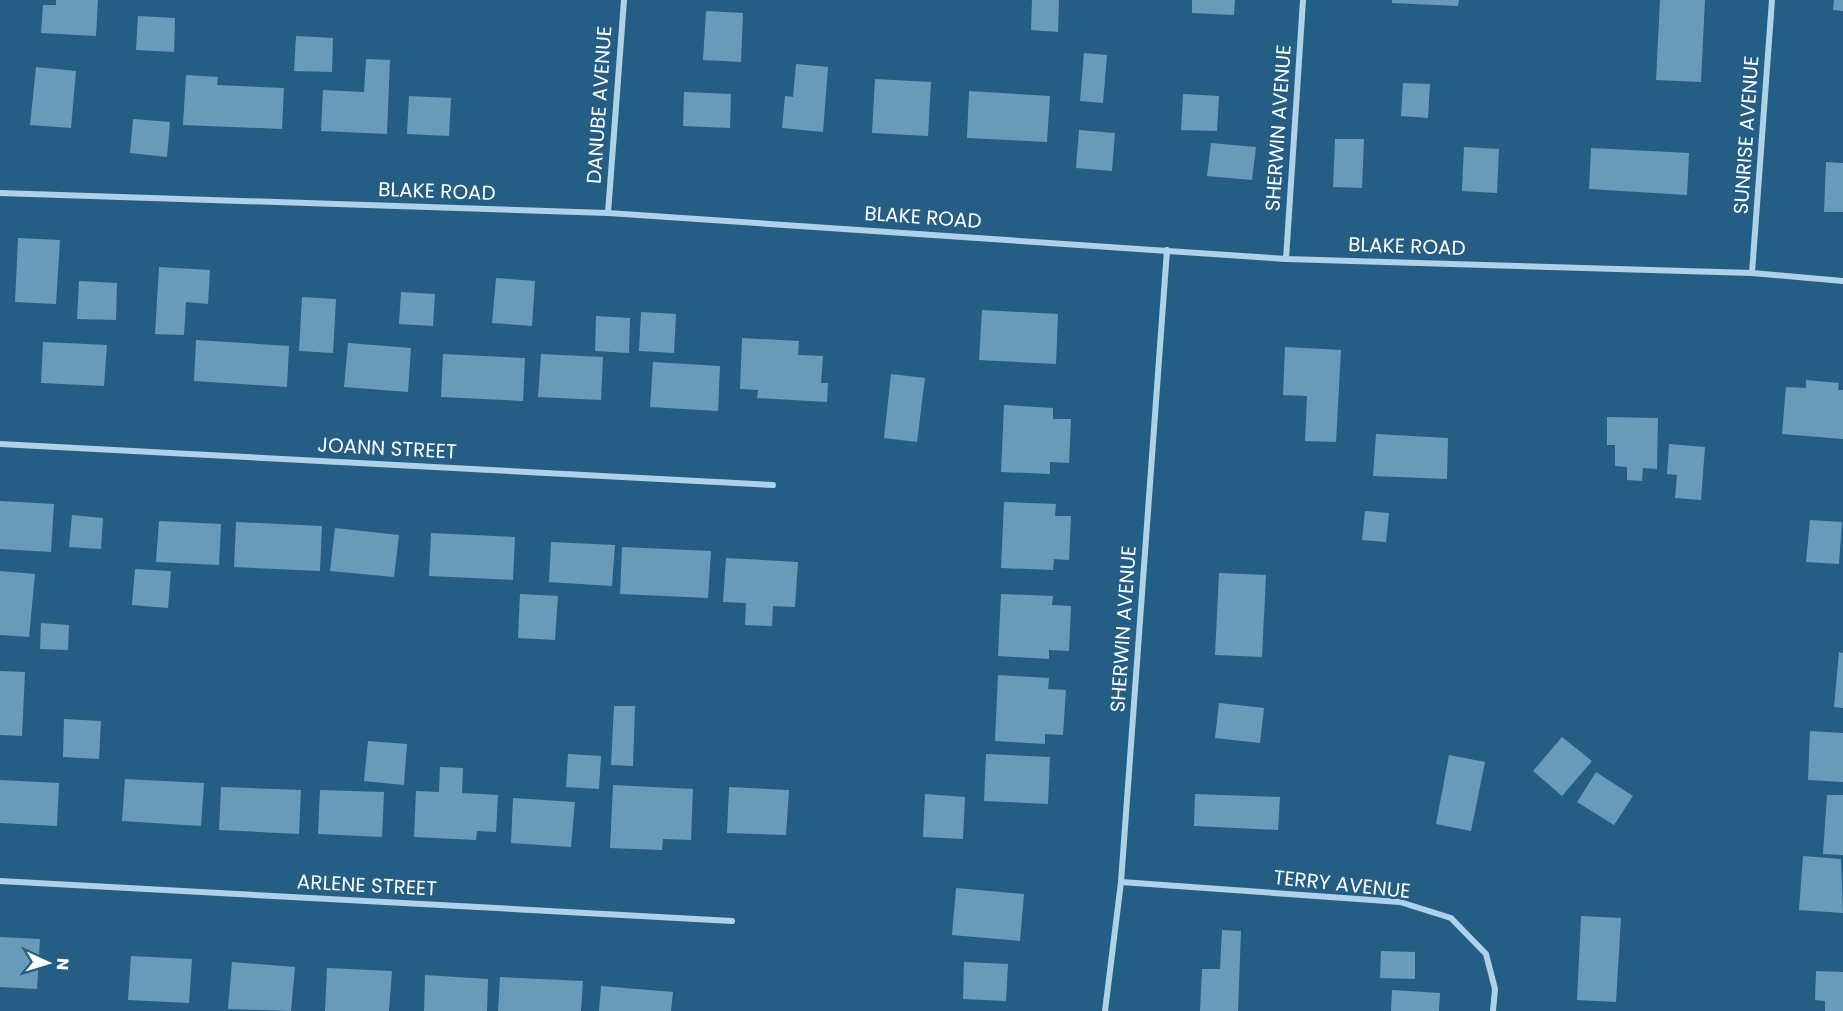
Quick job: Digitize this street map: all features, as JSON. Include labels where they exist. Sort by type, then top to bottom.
[{"type":"street","name":"DANUBE AVENUE","points":[[608,213],[624,0]]},
{"type":"street","name":"SHERWIN AVENUE","points":[[1286,259],[1302,0]]},
{"type":"street","name":"SUNRISE AVENUE","points":[[1752,273],[1772,0]]},
{"type":"street","name":"BLAKE ROAD","points":[[0,193],[608,213],[1167,249],[1286,259],[1752,273],[1843,281]]},
{"type":"street","name":"SHERWIN AVENUE","points":[[1105,1011],[1121,882],[1167,249]]},
{"type":"street","name":"JOANN STREET","points":[[0,444],[773,485]]},
{"type":"street","name":"ARLENE STREET","points":[[0,881],[732,921]]},
{"type":"street","name":"TERRY AVENUE","points":[[1121,882],[1400,902],[1451,918],[1486,954],[1494,989],[1493,1011]]},
{"type":"building","points":[[56,0],[98,0],[96,36],[41,33],[43,5],[56,5]]},
{"type":"building","points":[[1032,0],[1059,0],[1058,32],[1031,30]]},
{"type":"building","points":[[1192,0],[1235,0],[1234,15],[1192,13]]},
{"type":"building","points":[[1392,0],[1459,0],[1458,6],[1392,3]]},
{"type":"building","points":[[1660,0],[1705,0],[1701,82],[1656,80]]},
{"type":"building","points":[[1834,0],[1843,0],[1843,11],[1833,10]]},
{"type":"building","points":[[706,11],[743,13],[741,62],[703,60]]},
{"type":"building","points":[[138,16],[175,18],[174,52],[136,50]]},
{"type":"building","points":[[296,36],[333,38],[332,72],[294,71]]},
{"type":"building","points":[[1084,53],[1107,55],[1103,103],[1080,101]]},
{"type":"building","points":[[366,59],[390,60],[387,134],[321,131],[323,90],[364,92]]},
{"type":"building","points":[[796,64],[828,67],[823,132],[782,128],[785,96],[793,97]]},
{"type":"building","points":[[36,67],[76,71],[71,128],[30,125]]},
{"type":"building","points":[[186,75],[218,77],[217,85],[284,88],[282,129],[183,125]]},
{"type":"building","points":[[875,79],[931,82],[928,136],[872,133]]},
{"type":"building","points":[[1403,83],[1430,84],[1428,118],[1401,116]]},
{"type":"building","points":[[969,91],[1050,96],[1047,142],[967,138]]},
{"type":"building","points":[[684,92],[731,94],[730,128],[683,126]]},
{"type":"building","points":[[1183,94],[1219,96],[1217,131],[1181,130]]},
{"type":"building","points":[[409,96],[451,98],[449,136],[407,134]]},
{"type":"building","points":[[133,119],[170,122],[167,157],[130,153]]},
{"type":"building","points":[[1079,130],[1115,133],[1112,171],[1076,168]]},
{"type":"building","points":[[1335,139],[1364,139],[1362,188],[1333,187]]},
{"type":"building","points":[[1211,143],[1256,147],[1252,180],[1207,176]]},
{"type":"building","points":[[1464,147],[1499,149],[1497,193],[1462,191]]},
{"type":"building","points":[[1591,148],[1689,153],[1687,195],[1589,189]]},
{"type":"building","points":[[1826,162],[1843,163],[1843,212],[1824,212]]},
{"type":"building","points":[[18,238],[60,240],[56,304],[15,302]]},
{"type":"building","points":[[159,267],[210,270],[208,304],[186,302],[184,335],[155,334]]},
{"type":"building","points":[[496,278],[535,281],[532,326],[492,323]]},
{"type":"building","points":[[79,281],[117,283],[116,320],[77,319]]},
{"type":"building","points":[[401,292],[435,294],[433,326],[399,324]]},
{"type":"building","points":[[302,297],[336,299],[333,353],[299,351]]},
{"type":"building","points":[[982,310],[1058,314],[1056,364],[979,360]]},
{"type":"building","points":[[641,312],[676,314],[674,353],[639,351]]},
{"type":"building","points":[[596,316],[630,318],[629,353],[595,351]]},
{"type":"building","points":[[742,338],[799,341],[798,355],[823,356],[821,383],[828,383],[827,402],[757,398],[758,390],[740,389]]},
{"type":"building","points":[[196,340],[289,346],[287,387],[194,381]]},
{"type":"building","points":[[43,342],[107,345],[104,386],[41,383]]},
{"type":"building","points":[[348,343],[411,348],[408,392],[344,387]]},
{"type":"building","points":[[1285,347],[1341,350],[1336,442],[1305,441],[1307,396],[1283,395]]},
{"type":"building","points":[[443,354],[525,358],[523,401],[441,397]]},
{"type":"building","points":[[541,354],[603,357],[601,400],[538,397]]},
{"type":"building","points":[[653,362],[720,366],[718,411],[650,407]]},
{"type":"building","points":[[891,374],[925,378],[917,442],[884,438]]},
{"type":"building","points":[[1806,380],[1839,383],[1838,390],[1843,390],[1843,439],[1782,434],[1786,387],[1806,388]]},
{"type":"building","points":[[1004,405],[1053,408],[1053,419],[1071,419],[1069,463],[1050,462],[1050,474],[1001,472]]},
{"type":"building","points":[[1607,417],[1658,418],[1657,469],[1643,468],[1642,481],[1627,480],[1627,467],[1615,466],[1615,445],[1607,445]]},
{"type":"building","points":[[1376,434],[1448,438],[1447,479],[1373,476]]},
{"type":"building","points":[[1669,444],[1705,447],[1701,500],[1675,498],[1677,475],[1667,474]]},
{"type":"building","points":[[0,501],[54,504],[51,552],[0,549]]},
{"type":"building","points":[[1004,502],[1056,504],[1055,516],[1071,516],[1069,560],[1054,559],[1053,570],[1001,568]]},
{"type":"building","points":[[1365,511],[1389,513],[1386,542],[1362,540]]},
{"type":"building","points":[[72,515],[103,518],[101,549],[69,547]]},
{"type":"building","points":[[1810,520],[1842,522],[1839,564],[1806,562]]},
{"type":"building","points":[[159,521],[221,524],[219,565],[156,562]]},
{"type":"building","points":[[236,522],[322,526],[320,571],[234,567]]},
{"type":"building","points":[[335,528],[399,535],[394,577],[330,571]]},
{"type":"building","points":[[431,533],[515,537],[513,580],[429,576]]},
{"type":"building","points":[[551,542],[615,545],[612,586],[549,582]]},
{"type":"building","points":[[622,547],[711,551],[708,598],[620,594]]},
{"type":"building","points":[[726,558],[798,562],[795,607],[773,606],[772,626],[745,625],[746,603],[723,602]]},
{"type":"building","points":[[135,569],[171,571],[168,608],[132,605]]},
{"type":"building","points":[[0,571],[35,574],[29,637],[0,635]]},
{"type":"building","points":[[1219,573],[1266,575],[1262,657],[1215,655]]},
{"type":"building","points":[[520,594],[558,596],[555,640],[518,638]]},
{"type":"building","points":[[1001,594],[1053,596],[1052,605],[1071,606],[1069,651],[1049,650],[1049,659],[998,656]]},
{"type":"building","points":[[41,623],[69,625],[68,650],[40,649]]},
{"type":"building","points":[[1839,652],[1843,653],[1843,708],[1834,707]]},
{"type":"building","points":[[0,671],[25,672],[22,736],[0,735]]},
{"type":"building","points":[[998,675],[1049,678],[1048,689],[1066,690],[1063,735],[1045,734],[1045,744],[995,741]]},
{"type":"building","points":[[1219,703],[1264,708],[1260,743],[1215,738]]},
{"type":"building","points":[[614,706],[635,706],[633,766],[611,765]]},
{"type":"building","points":[[64,719],[101,721],[99,759],[63,757]]},
{"type":"building","points":[[1810,731],[1843,733],[1843,782],[1808,780]]},
{"type":"building","points":[[1562,737],[1592,761],[1562,796],[1533,771]]},
{"type":"building","points":[[368,741],[407,744],[404,785],[364,781]]},
{"type":"building","points":[[568,754],[601,756],[599,789],[566,787]]},
{"type":"building","points":[[986,754],[1050,757],[1048,804],[984,801]]},
{"type":"building","points":[[1449,755],[1485,762],[1471,831],[1436,824]]},
{"type":"building","points":[[440,767],[463,768],[462,793],[498,795],[496,832],[477,831],[476,840],[414,837],[416,791],[439,792]]},
{"type":"building","points":[[1596,772],[1633,796],[1614,825],[1577,802]]},
{"type":"building","points":[[125,779],[204,783],[201,826],[122,821]]},
{"type":"building","points":[[0,780],[59,783],[57,826],[0,823]]},
{"type":"building","points":[[613,785],[693,789],[691,840],[663,839],[662,850],[610,848]]},
{"type":"building","points":[[221,787],[301,790],[299,834],[219,830]]},
{"type":"building","points":[[729,787],[789,790],[786,835],[727,833]]},
{"type":"building","points":[[320,790],[384,792],[382,837],[318,834]]},
{"type":"building","points":[[925,794],[965,797],[963,839],[923,837]]},
{"type":"building","points":[[1195,794],[1280,797],[1278,830],[1194,826]]},
{"type":"building","points":[[1827,795],[1843,795],[1843,855],[1823,854]]},
{"type":"building","points":[[513,798],[575,802],[571,847],[511,843]]},
{"type":"building","points":[[1803,856],[1841,859],[1843,913],[1799,910]]},
{"type":"building","points":[[956,888],[1024,894],[1020,941],[952,935]]},
{"type":"building","points":[[1581,916],[1621,918],[1616,1002],[1577,1000]]},
{"type":"building","points":[[1222,930],[1241,931],[1238,1011],[1200,1011],[1202,969],[1220,969]]},
{"type":"building","points":[[0,937],[40,939],[37,989],[0,987]]},
{"type":"building","points":[[1381,951],[1415,952],[1415,979],[1380,978]]},
{"type":"building","points":[[131,956],[192,959],[189,1003],[128,1000]]},
{"type":"building","points":[[232,962],[295,967],[291,1011],[228,1009]]},
{"type":"building","points":[[964,962],[1008,964],[1006,1001],[963,999]]},
{"type":"building","points":[[327,968],[392,971],[389,1011],[325,1011]]},
{"type":"building","points":[[1816,971],[1843,972],[1843,1011],[1825,1011],[1825,1001],[1815,1000]]},
{"type":"building","points":[[425,975],[488,979],[487,1011],[424,1011]]},
{"type":"building","points":[[500,977],[583,981],[581,1011],[498,1011]]},
{"type":"building","points":[[601,986],[673,992],[671,1011],[599,1011]]},
{"type":"building","points":[[1392,990],[1440,993],[1439,1011],[1391,1011]]}]
